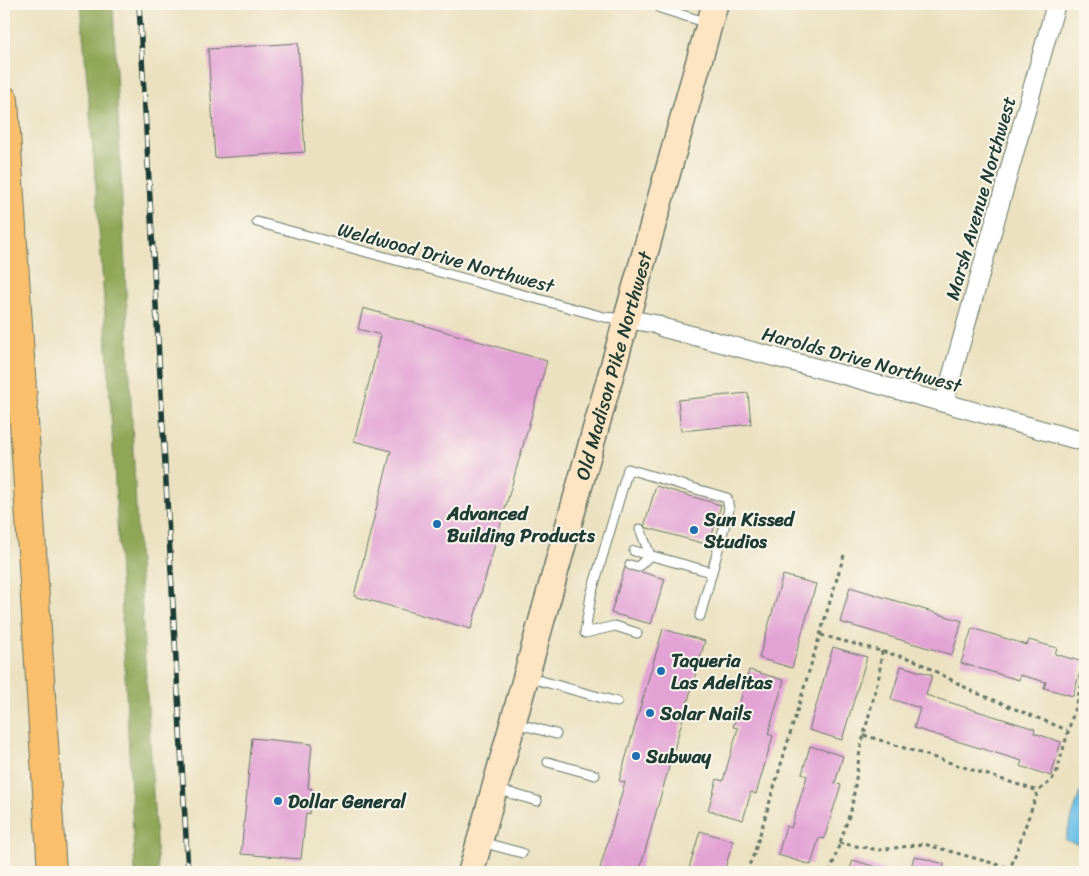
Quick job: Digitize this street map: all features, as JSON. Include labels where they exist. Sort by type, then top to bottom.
[{"type":"highway","points":[[4,100],[52,872]]},
{"type":"main road","name":"Old Madison Pike Northwest","points":[[471,872],[713,14]]},
{"type":"street","name":"Marsh Avenue Northwest","points":[[944,403],[1056,4]]},
{"type":"street","name":"Harolds Drive Northwest","points":[[628,319],[655,324],[1085,442]]},
{"type":"lane","points":[[661,4],[660,8],[713,14]]},
{"type":"lane","name":"Weldwood Drive Northwest","points":[[257,222],[604,317],[628,319]]},
{"type":"lane","points":[[637,633],[615,626],[585,633],[591,595],[606,558],[628,469],[727,498],[730,509],[700,616]]},
{"type":"lane","points":[[640,528],[650,555]]},
{"type":"lane","points":[[634,551],[711,572]]},
{"type":"lane","points":[[630,565],[638,567],[650,555]]},
{"type":"lane","points":[[526,677],[617,702]]},
{"type":"lane","points":[[514,722],[556,734]]},
{"type":"lane","points":[[548,762],[595,775]]},
{"type":"lane","points":[[495,789],[537,801]]},
{"type":"lane","points":[[480,842],[522,853]]},
{"type":"path","points":[[746,872],[754,854],[808,668],[821,635],[844,554]]},
{"type":"path","points":[[821,635],[920,663],[974,692],[1067,730]]},
{"type":"path","points":[[830,872],[852,806],[864,735],[879,676],[882,652]]},
{"type":"path","points":[[839,843],[879,850],[924,844],[1010,870],[1038,791],[1054,776],[1085,672]]},
{"type":"path","points":[[864,735],[1038,791]]},
{"type":"green space","points":[[80,4],[113,4],[137,530],[158,872],[135,872],[106,329]]},
{"type":"water","points":[[1080,792],[1085,794],[1085,837],[1082,845],[1065,840]]},
{"type":"building","points":[[298,43],[305,152],[215,158],[208,49]]},
{"type":"building","name":"Advanced Building Products","points":[[363,308],[547,361],[471,629],[354,596],[391,451],[354,441],[381,335],[358,329]]},
{"type":"building","points":[[748,393],[751,424],[681,431],[678,400]]},
{"type":"building","points":[[656,486],[721,505],[709,545],[644,527]]},
{"type":"building","points":[[625,567],[665,579],[651,624],[611,613]]},
{"type":"building","points":[[783,575],[816,584],[792,668],[759,658]]},
{"type":"building","points":[[850,587],[962,621],[952,655],[840,622]]},
{"type":"building","points":[[972,628],[1027,645],[1029,640],[1057,648],[1055,654],[1083,662],[1073,696],[1044,688],[1046,682],[1020,675],[1019,680],[961,663]]},
{"type":"building","points":[[663,629],[705,641],[639,872],[599,872],[625,782],[619,781]]},
{"type":"building","points":[[833,647],[867,657],[842,740],[809,730]]},
{"type":"building","points":[[901,666],[932,675],[926,695],[1035,729],[1034,733],[1061,742],[1051,776],[1020,766],[1022,761],[914,728],[920,708],[891,699]]},
{"type":"building","points":[[749,670],[784,680],[768,734],[773,736],[756,794],[751,792],[743,820],[708,810],[717,779],[723,781],[738,728],[733,727]]},
{"type":"building","name":"Dollar General","points":[[252,738],[312,744],[308,788],[312,789],[310,814],[306,813],[301,859],[241,854]]},
{"type":"building","points":[[810,746],[843,756],[835,783],[841,785],[824,839],[819,838],[811,865],[778,855],[786,826],[791,828],[807,776],[802,774]]},
{"type":"building","points":[[700,831],[733,841],[724,872],[688,872]]},
{"type":"building","points":[[914,856],[944,864],[943,870],[948,872],[910,872]]},
{"type":"building","points":[[853,860],[892,872],[849,872]]},
{"type":"railway","points":[[139,4],[188,872]]},
{"type":"place","name":"Advanced Building Products","points":[[437,524]]},
{"type":"place","name":"Sun Kissed Studios","points":[[694,530]]},
{"type":"place","name":"Taqueria Las Adelitas","points":[[661,671]]},
{"type":"place","name":"Solar Nails","points":[[650,713]]},
{"type":"place","name":"Subway","points":[[636,756]]},
{"type":"place","name":"Dollar General","points":[[278,801]]}]
